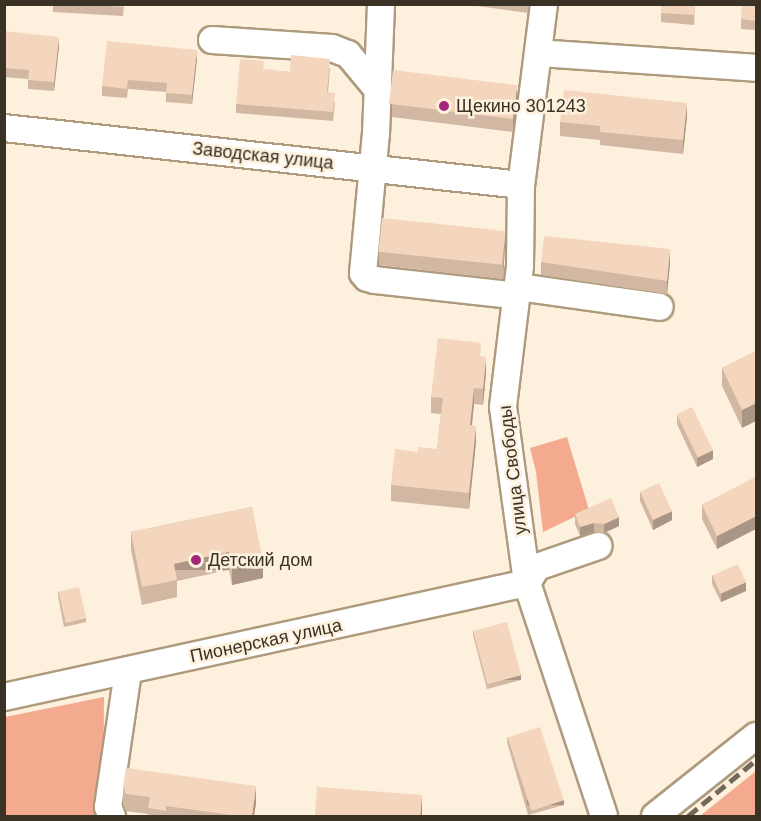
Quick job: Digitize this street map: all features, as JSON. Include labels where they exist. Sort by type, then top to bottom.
[{"type":"street","points":[[381,4],[378,90],[363,273],[367,278],[660,307]]},
{"type":"street","name":"улица Свободы","points":[[544,4],[509,291],[503,407],[527,583],[604,816]]},
{"type":"street","points":[[212,40],[332,48],[348,54],[378,90]]},
{"type":"street","points":[[537,54],[756,68]]},
{"type":"street","name":"Заводская улица","points":[[4,128],[521,185]]},
{"type":"street","points":[[527,583],[537,567],[598,546]]},
{"type":"street","name":"Пионерская улица","points":[[4,697],[527,583]]},
{"type":"street","points":[[112,816],[108,807],[128,671]]},
{"type":"street","points":[[655,816],[756,736]]},
{"type":"shaded area","points":[[567,437],[589,510],[543,532],[536,472],[530,448]]},
{"type":"shaded area","points":[[104,697],[103,816],[5,816],[5,717]]},
{"type":"shaded area","points":[[756,771],[756,816],[700,816]]},
{"type":"building","points":[[77,4],[123,4],[123,7]]},
{"type":"building","points":[[661,4],[695,4],[694,15],[661,13]]},
{"type":"building","points":[[742,4],[756,4],[756,21],[741,19]]},
{"type":"building","points":[[4,31],[59,37],[54,82],[28,80],[29,70],[4,68]]},
{"type":"building","points":[[107,41],[197,50],[192,95],[166,93],[167,83],[128,80],[127,89],[102,86]]},
{"type":"building","points":[[291,55],[330,59],[327,92],[335,93],[333,112],[236,104],[240,59],[264,61],[263,69],[290,72]]},
{"type":"building","points":[[393,70],[517,85],[513,119],[389,104]]},
{"type":"building","points":[[564,90],[687,103],[683,140],[600,132],[600,126],[560,122]]},
{"type":"building","points":[[382,218],[505,231],[502,265],[378,252]]},
{"type":"building","points":[[544,236],[670,249],[667,281],[541,262]]},
{"type":"building","points":[[438,338],[481,343],[480,356],[486,357],[483,389],[474,388],[470,425],[476,426],[469,493],[391,485],[395,449],[418,452],[418,447],[437,449],[443,398],[431,397]]},
{"type":"building","points":[[756,351],[756,403],[742,410],[722,368]]},
{"type":"building","points":[[692,407],[713,450],[698,458],[677,414]]},
{"type":"building","points":[[756,477],[756,516],[717,536],[702,505]]},
{"type":"building","points":[[659,483],[672,511],[653,520],[640,492]]},
{"type":"building","points":[[611,498],[619,517],[604,524],[594,523],[580,527],[575,514]]},
{"type":"building","name":"Детский дом","points":[[252,507],[263,561],[232,567],[229,552],[174,564],[177,580],[142,587],[131,532]]},
{"type":"building","points":[[738,564],[746,582],[721,594],[712,575]]},
{"type":"building","points":[[79,587],[86,618],[66,623],[59,592]]},
{"type":"building","points":[[507,622],[521,675],[487,684],[473,631]]},
{"type":"building","points":[[540,727],[564,800],[531,811],[508,738]]},
{"type":"building","points":[[126,768],[256,786],[252,816],[231,816],[166,806],[166,811],[148,808],[150,797],[126,794],[123,787]]},
{"type":"building","points":[[317,787],[422,795],[420,816],[315,816]]},
{"type":"railway","points":[[688,816],[756,760]]},
{"type":"place","name":"Щекино 301243","points":[[444,106]]},
{"type":"place","name":"Детский дом","points":[[196,560]]}]
